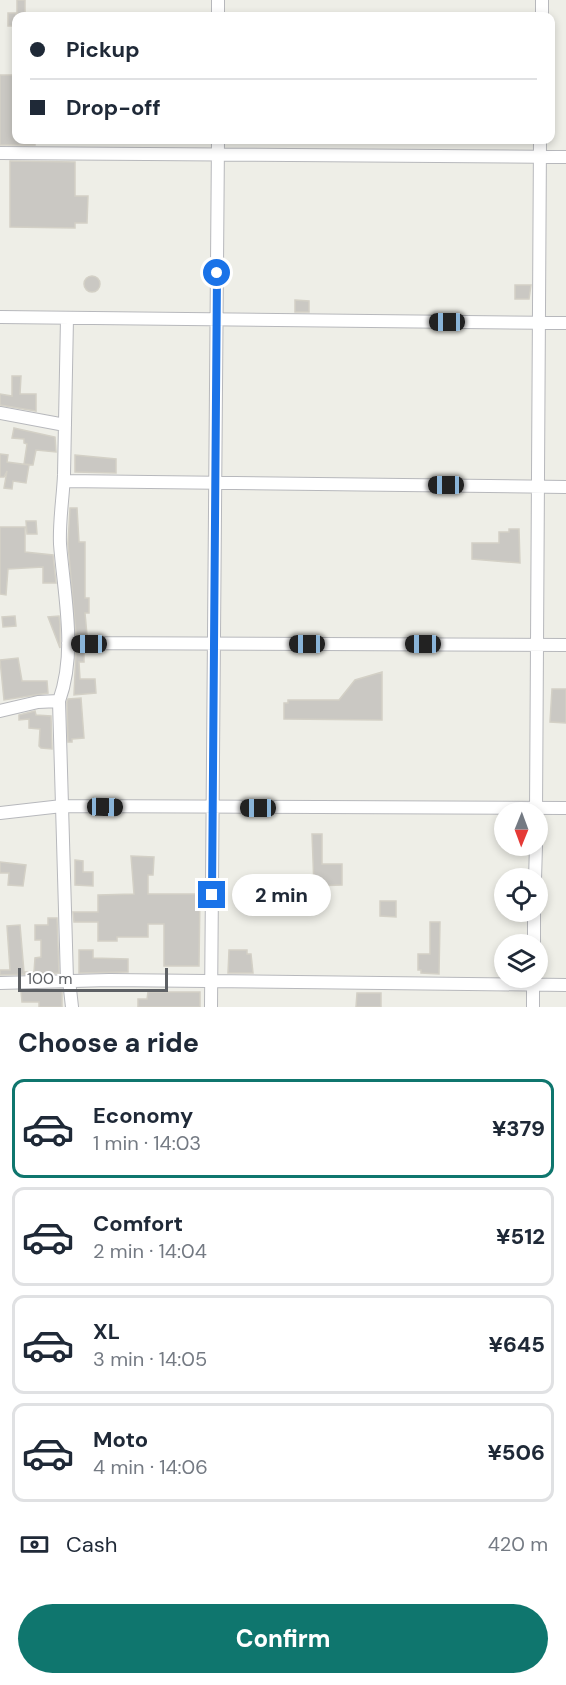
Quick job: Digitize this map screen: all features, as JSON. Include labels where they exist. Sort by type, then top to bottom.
[{"type":"street","points":[[210,1007],[218,144]]},
{"type":"street","points":[[536,802],[540,144]]},
{"type":"street","points":[[0,153],[566,158]]},
{"type":"street","points":[[0,317],[566,323]]},
{"type":"street","points":[[67,318],[64,481],[60,500],[60,542],[68,643],[65,684],[59,701],[68,980],[72,1007]]},
{"type":"street","points":[[0,413],[65,425]]},
{"type":"street","points":[[64,481],[566,486]]},
{"type":"street","points":[[68,643],[566,645]]},
{"type":"street","points":[[0,711],[38,702],[59,701]]},
{"type":"street","points":[[0,813],[62,806],[494,810]]},
{"type":"street","points":[[548,809],[566,808]]},
{"type":"street","points":[[0,983],[68,980],[494,981]]},
{"type":"street","points":[[548,982],[566,984]]},
{"type":"street","points":[[533,988],[533,1007]]},
{"type":"building","points":[[17,0],[25,0],[25,12],[17,12]]},
{"type":"building","points":[[8,13],[12,13],[12,26],[8,26]]},
{"type":"building","points":[[0,75],[12,75],[12,144],[35,145],[0,145]]},
{"type":"building","points":[[10,161],[75,162],[75,196],[88,196],[87,223],[75,223],[75,228],[10,227]]},
{"type":"building","points":[[92,276],[100,284],[92,292],[84,284]]},
{"type":"building","points":[[515,285],[531,285],[529,299],[515,299]]},
{"type":"building","points":[[295,300],[309,301],[309,312],[295,312]]},
{"type":"building","points":[[12,376],[21,376],[20,394],[36,394],[36,411],[0,405],[0,394],[12,396]]},
{"type":"building","points":[[14,428],[55,437],[56,452],[36,450],[33,465],[24,464],[27,444],[24,443],[24,439],[12,438]]},
{"type":"building","points":[[0,454],[8,455],[7,462],[29,465],[26,483],[13,481],[12,489],[4,488],[7,471],[4,477],[0,477]]},
{"type":"building","points":[[75,455],[116,459],[116,473],[75,472]]},
{"type":"building","points":[[70,508],[77,508],[79,542],[85,542],[85,598],[89,598],[89,613],[85,613],[87,635],[76,635],[68,544]]},
{"type":"building","points":[[26,521],[36,521],[37,534],[27,534]]},
{"type":"building","points":[[0,527],[25,527],[25,552],[53,555],[56,583],[43,583],[43,567],[8,569],[6,595],[0,594]]},
{"type":"building","points":[[509,529],[519,529],[520,563],[472,559],[472,543],[499,543],[499,532],[509,532]]},
{"type":"building","points":[[15,616],[16,626],[3,627],[2,617]]},
{"type":"building","points":[[59,616],[60,624],[60,648],[48,617]]},
{"type":"building","points":[[76,651],[84,651],[84,662],[79,662],[80,679],[95,679],[96,693],[74,695]]},
{"type":"building","points":[[18,658],[22,681],[47,681],[48,693],[4,700],[0,660]]},
{"type":"building","points":[[382,672],[382,720],[284,719],[284,703],[288,703],[288,700],[339,700],[355,680]]},
{"type":"building","points":[[552,689],[566,689],[566,723],[550,722]]},
{"type":"building","points":[[81,698],[84,738],[72,739],[72,742],[68,742],[67,702],[68,699]]},
{"type":"building","points":[[35,711],[36,715],[51,716],[52,749],[39,746],[40,729],[29,728],[29,719],[19,720],[19,715]]},
{"type":"building","points":[[312,834],[322,834],[322,864],[342,864],[342,885],[314,886]]},
{"type":"building","points":[[131,856],[154,857],[153,875],[148,875],[148,894],[200,894],[199,966],[164,966],[164,924],[148,924],[148,937],[117,937],[117,941],[98,941],[98,922],[74,922],[73,912],[98,912],[98,895],[134,894]]},
{"type":"building","points":[[75,860],[83,861],[83,872],[93,872],[93,886],[75,885]]},
{"type":"building","points":[[0,862],[26,865],[23,886],[8,885],[9,873],[0,873]]},
{"type":"building","points":[[380,901],[396,901],[396,917],[380,916]]},
{"type":"building","points":[[48,918],[57,918],[59,973],[0,975],[0,970],[10,970],[7,926],[20,925],[24,972],[34,972],[35,958],[41,957],[41,940],[35,940],[35,925],[48,925]]},
{"type":"building","points":[[430,922],[440,922],[439,974],[421,973],[421,970],[418,970],[418,954],[430,954]]},
{"type":"building","points":[[79,950],[93,950],[93,958],[128,959],[128,972],[79,973]]},
{"type":"building","points":[[229,950],[247,950],[247,954],[251,954],[253,973],[228,973]]},
{"type":"building","points":[[62,990],[62,1007],[39,1007],[39,1002],[22,1002],[21,991]]},
{"type":"building","points":[[148,992],[200,992],[200,1007],[138,1007],[138,999],[147,999]]},
{"type":"building","points":[[357,993],[381,993],[381,1007],[356,1007]]},
{"type":"route","points":[[212,895],[217,273]]}]
